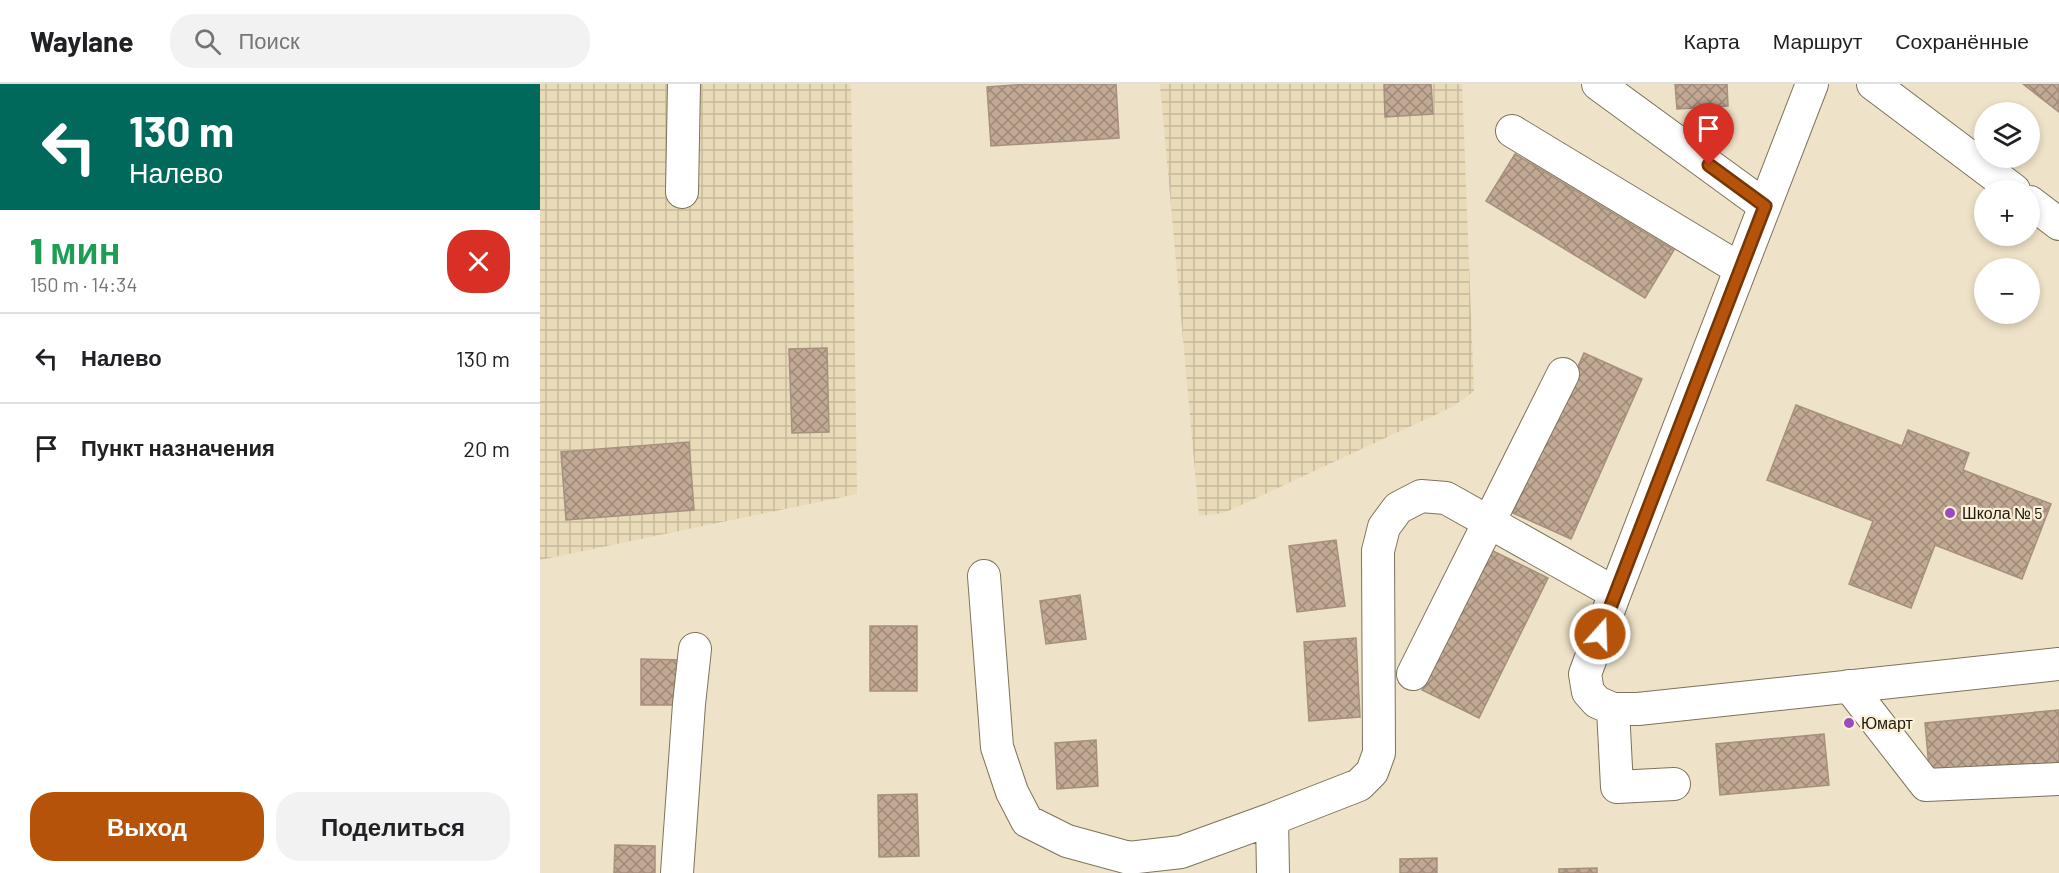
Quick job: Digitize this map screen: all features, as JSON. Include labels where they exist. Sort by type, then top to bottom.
[{"type":"street","points":[[682,192],[684,84]]},
{"type":"street","points":[[1598,84],[1765,206]]},
{"type":"street","points":[[1812,84],[1615,593],[1586,675],[1588,692],[1597,702],[1613,709],[1638,709],[2059,664]]},
{"type":"street","points":[[1873,84],[2001,180]]},
{"type":"street","points":[[1512,131],[1740,269]]},
{"type":"street","points":[[2040,210],[2059,224]]},
{"type":"street","points":[[1413,674],[1563,374]]},
{"type":"street","points":[[984,576],[997,747],[1011,792],[1027,821],[1067,841],[1129,858],[1180,852],[1359,785],[1372,772],[1379,753],[1378,551],[1384,527],[1398,508],[1421,496],[1446,498],[1615,593]]},
{"type":"street","points":[[677,873],[695,649]]},
{"type":"street","points":[[1850,686],[1926,785],[2059,779]]},
{"type":"street","points":[[1613,709],[1617,787],[1674,784]]},
{"type":"street","points":[[1272,819],[1273,873]]},
{"type":"shaded area","points":[[540,84],[851,84],[857,494],[540,560]]},
{"type":"shaded area","points":[[1160,84],[1462,84],[1474,391],[1452,407],[1224,513],[1199,516]]},
{"type":"building","points":[[1029,84],[1116,84],[1119,138],[991,146],[987,87]]},
{"type":"building","points":[[1384,84],[1431,84],[1433,114],[1385,117]]},
{"type":"building","points":[[1675,84],[1727,84],[1728,106],[1677,109]]},
{"type":"building","points":[[2023,84],[2059,84],[2059,112]]},
{"type":"building","points":[[1515,154],[1674,250],[1645,298],[1486,201]]},
{"type":"building","points":[[827,348],[829,432],[792,433],[789,349]]},
{"type":"building","points":[[1584,353],[1642,379],[1571,539],[1513,513]]},
{"type":"building","name":"Школа № 5","points":[[1796,405],[1902,446],[1908,430],[1969,453],[1963,470],[2051,504],[2022,579],[1935,545],[1911,608],[1849,584],[1873,521],[1767,480]]},
{"type":"building","points":[[689,442],[694,510],[566,520],[561,452]]},
{"type":"building","points":[[1336,540],[1345,606],[1297,612],[1289,546]]},
{"type":"building","points":[[1491,550],[1548,578],[1479,718],[1422,690]]},
{"type":"building","points":[[1080,595],[1086,639],[1046,644],[1040,601]]},
{"type":"building","points":[[870,626],[917,626],[917,691],[870,691]]},
{"type":"building","points":[[1356,638],[1360,717],[1309,721],[1304,642]]},
{"type":"building","points":[[641,659],[681,660],[681,705],[641,705]]},
{"type":"building","points":[[2059,710],[2059,767],[1930,779],[1925,723]]},
{"type":"building","points":[[1824,734],[1829,785],[1720,795],[1716,744]]},
{"type":"building","points":[[1096,740],[1098,786],[1057,789],[1055,743]]},
{"type":"building","points":[[917,794],[919,856],[879,857],[878,795]]},
{"type":"building","points":[[615,845],[655,846],[655,873],[614,873]]},
{"type":"building","points":[[1437,858],[1437,873],[1400,873],[1400,859]]},
{"type":"building","points":[[1597,868],[1597,873],[1559,873],[1559,869]]},
{"type":"place","name":"Школа № 5","points":[[1950,513]]},
{"type":"place","name":"Юмарт","points":[[1849,723]]},
{"type":"route","points":[[1600,634],[1765,206],[1709,165]]}]
